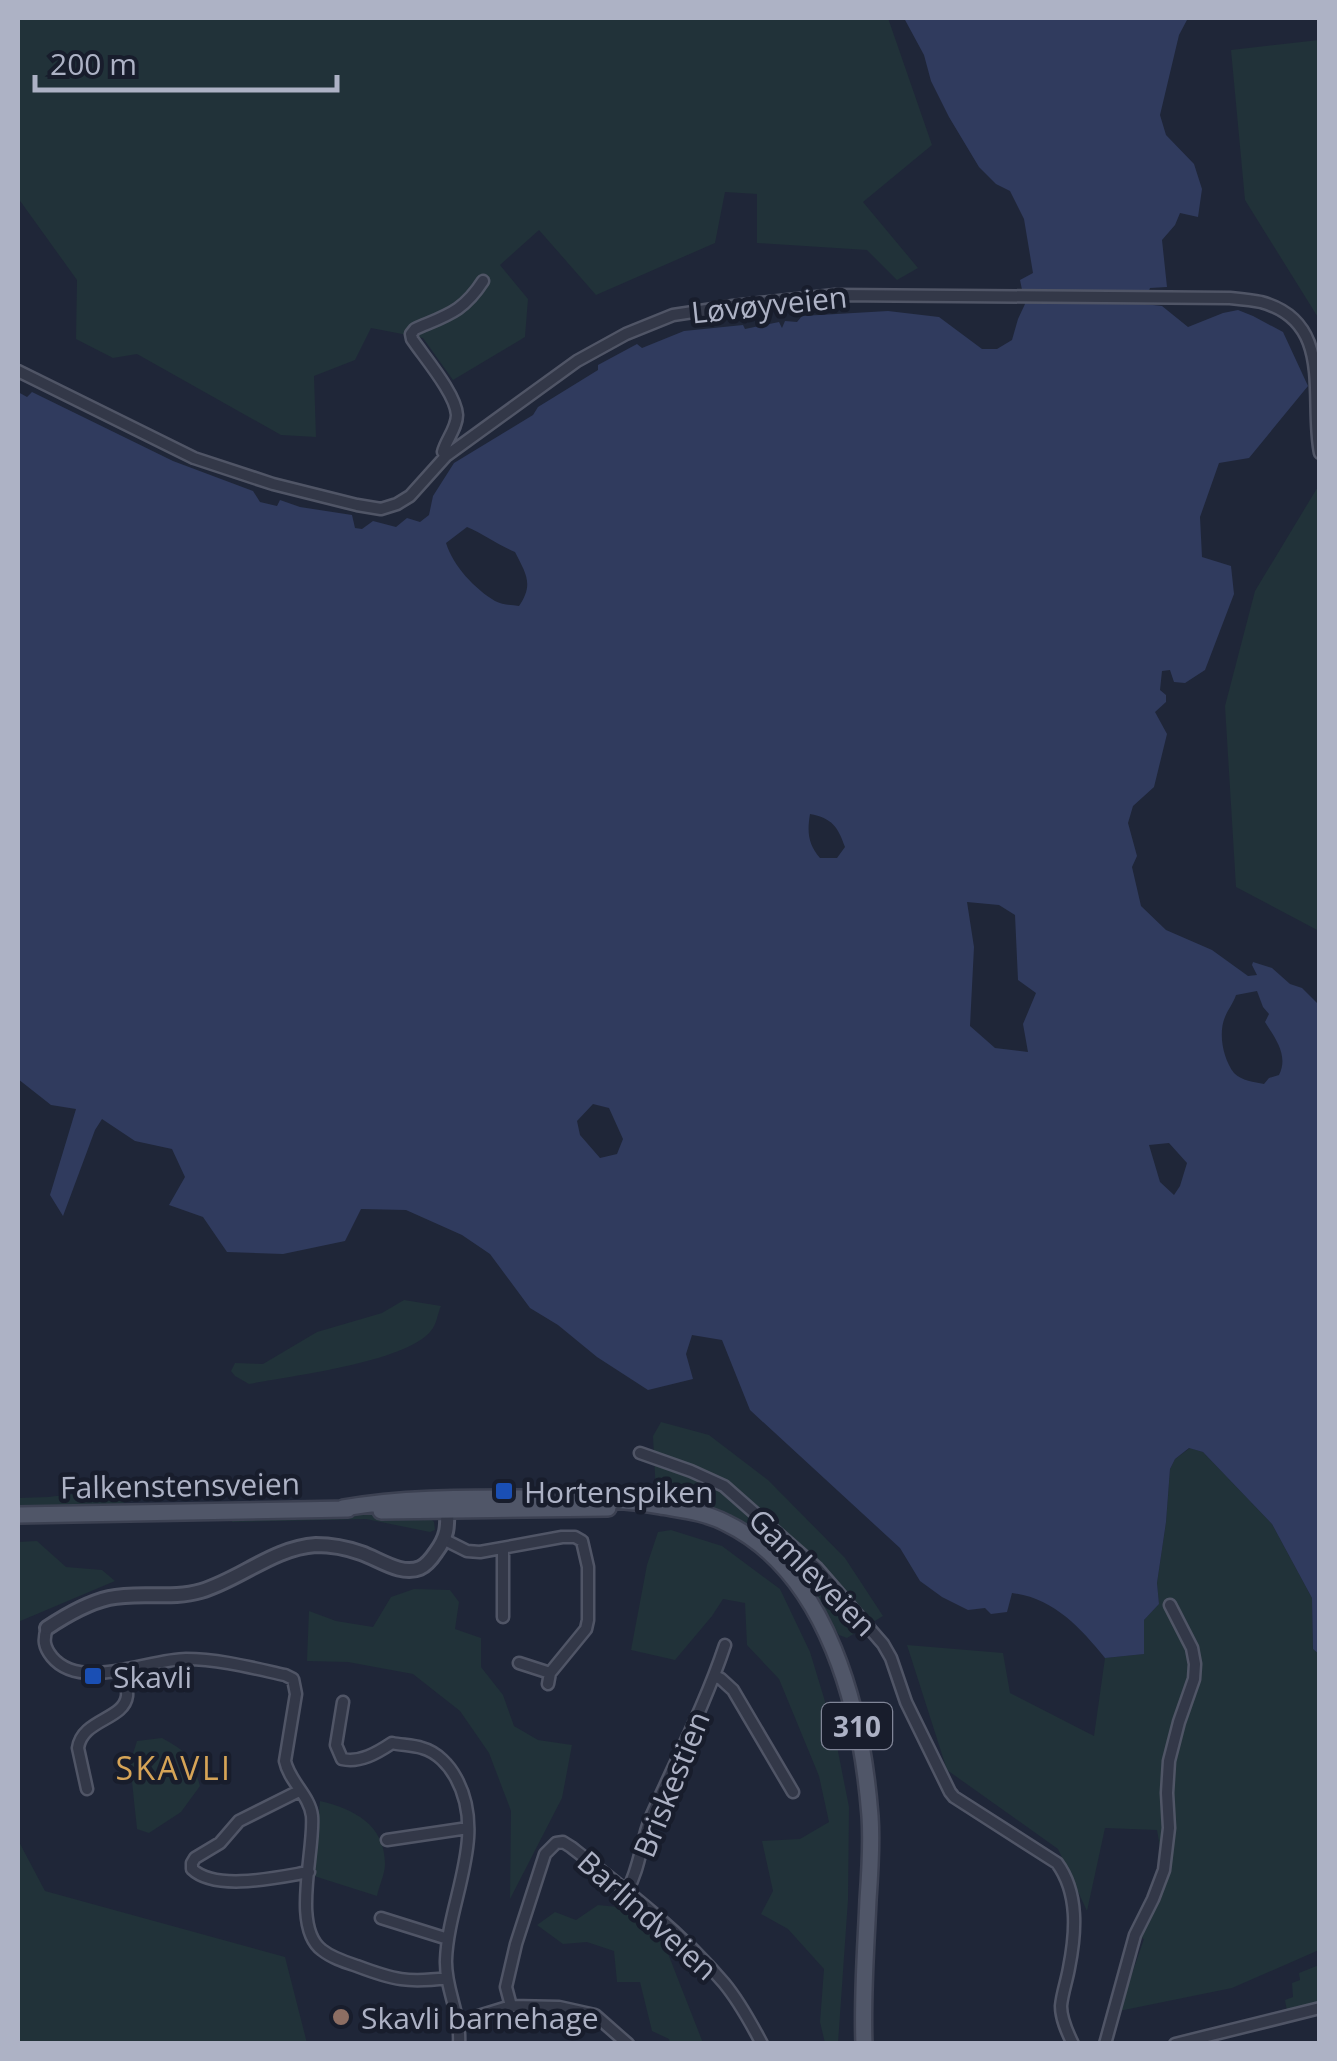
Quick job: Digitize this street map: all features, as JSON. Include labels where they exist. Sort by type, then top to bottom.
[{"type":"main road","name":"Falkenstensveien","points":[[18,1515],[585,1498],[636,1501],[702,1513],[748,1535],[782,1565],[802,1592],[834,1649],[856,1719],[870,1822],[864,2044]]},
{"type":"street","points":[[446,456],[444,446],[456,411],[411,334],[415,328],[454,312],[470,300],[482,281]]},
{"type":"street","name":"Løvøyveien","points":[[18,372],[194,458],[273,484],[357,506],[381,508],[410,496],[446,456],[577,362],[626,334],[674,315],[835,295],[1230,298],[1262,302],[1284,312],[1308,340],[1315,363],[1320,453]]},
{"type":"street","name":"Gamleveien","points":[[640,1453],[724,1486],[817,1568],[884,1644],[906,1702],[954,1797],[1057,1863],[1064,1873],[1074,1914],[1061,2006],[1073,2044]]},
{"type":"street","points":[[447,1504],[446,1540],[431,1560],[414,1570],[394,1567],[346,1548],[303,1547],[275,1555],[208,1588],[175,1596],[108,1598],[47,1628],[44,1638],[46,1650],[70,1669],[122,1671],[168,1660],[200,1660],[286,1674],[292,1679],[296,1694],[285,1761],[312,1817],[306,1898],[308,1929],[319,1949],[336,1958],[401,1980],[447,1978]]},
{"type":"street","points":[[446,1540],[467,1551],[480,1552],[562,1537],[582,1540],[588,1568],[586,1629],[549,1678],[519,1663]]},
{"type":"street","points":[[503,1548],[503,1617]]},
{"type":"street","points":[[1105,2044],[1134,1935],[1154,1899],[1164,1870],[1169,1839],[1166,1794],[1170,1761],[1178,1722],[1194,1679],[1192,1648],[1170,1605]]},
{"type":"street","name":"Briskestien","points":[[627,1891],[638,1867],[647,1829],[725,1645]]},
{"type":"street","points":[[87,1788],[78,1741],[124,1705],[128,1693],[122,1671]]},
{"type":"street","name":"Briskestien","points":[[715,1676],[733,1690],[793,1792]]},
{"type":"street","points":[[343,1702],[336,1744],[342,1758],[374,1755],[392,1743],[422,1748],[447,1764],[460,1784],[468,1828],[446,1963],[459,2022],[459,2044]]},
{"type":"street","points":[[299,1791],[239,1821],[220,1843],[192,1863],[195,1874],[244,1882],[309,1872]]},
{"type":"street","points":[[387,1840],[468,1828]]},
{"type":"street","name":"Barlindveien","points":[[510,2006],[506,1987],[545,1854],[556,1842],[563,1842],[688,1945],[725,1984],[762,2044]]},
{"type":"street","points":[[381,1918],[448,1939]]},
{"type":"street","points":[[459,2022],[510,2006],[558,2007],[595,2015],[628,2044]]},
{"type":"street","points":[[1175,2044],[1320,2008]]},
{"type":"shaded area","points":[[18,18],[888,18],[932,145],[863,202],[918,268],[897,280],[867,250],[757,243],[757,194],[725,192],[715,243],[596,295],[539,230],[500,265],[528,299],[525,337],[453,380],[423,338],[371,328],[355,360],[314,376],[316,437],[281,435],[137,354],[113,358],[76,339],[77,280],[18,198]]},
{"type":"shaded area","points":[[1320,40],[1319,319],[1245,200],[1231,50]]},
{"type":"shaded area","points":[[1319,485],[1319,931],[1236,887],[1225,706],[1255,591]]},
{"type":"shaded area","points":[[404,1300],[441,1306],[433,1328],[421,1340],[401,1350],[348,1366],[249,1384],[231,1371],[235,1363],[263,1364],[317,1332],[382,1313]]},
{"type":"shaded area","points":[[661,1422],[709,1435],[768,1480],[845,1558],[883,1616],[847,1638],[839,1635],[802,1578],[756,1528],[715,1509],[656,1493],[653,1436]]},
{"type":"shaded area","points":[[1190,1448],[1203,1452],[1272,1524],[1312,1598],[1313,1649],[1320,1654],[1319,1950],[1232,1988],[1119,2011],[1144,1939],[1139,1937],[1151,1916],[1164,1871],[1157,1830],[1105,1828],[1087,1911],[1058,1849],[947,1770],[907,1645],[1003,1653],[1010,1693],[1094,1736],[1105,1658],[1143,1654],[1144,1620],[1159,1604],[1157,1583],[1170,1469],[1175,1459]]},
{"type":"shaded area","points":[[193,1480],[152,1496],[109,1506],[18,1509],[18,1498]]},
{"type":"shaded area","points":[[233,1517],[429,1517],[435,1530],[366,1519],[232,1522]]},
{"type":"shaded area","points":[[671,1530],[722,1546],[780,1589],[810,1652],[834,1731],[849,1807],[848,1900],[838,2043],[825,2043],[820,2022],[824,1969],[788,1929],[761,1914],[773,1891],[762,1841],[800,1839],[829,1822],[819,1776],[779,1679],[747,1645],[745,1603],[723,1599],[675,1660],[631,1650],[647,1565],[658,1532]]},
{"type":"shaded area","points":[[37,1541],[66,1567],[102,1570],[115,1581],[18,1622],[18,1542]]},
{"type":"shaded area","points":[[414,1589],[450,1590],[459,1602],[455,1629],[481,1638],[481,1667],[503,1695],[514,1726],[538,1740],[572,1745],[562,1798],[510,1899],[511,1811],[489,1753],[460,1711],[413,1674],[348,1662],[307,1661],[309,1611],[336,1621],[373,1627],[391,1597]]},
{"type":"shaded area","points":[[162,1738],[188,1756],[200,1786],[181,1812],[149,1833],[137,1829],[130,1763],[137,1741]]},
{"type":"shaded area","points":[[320,1801],[365,1820],[379,1838],[385,1864],[377,1896],[314,1876]]},
{"type":"shaded area","points":[[18,1840],[45,1891],[285,1957],[307,2043],[18,2043]]},
{"type":"shaded area","points":[[598,1905],[628,1908],[658,1928],[703,2043],[670,2043],[652,2031],[640,1982],[617,1982],[614,1951],[587,1942],[563,1944],[537,1925],[555,1912],[576,1920]]},
{"type":"shaded area","points":[[1319,1965],[1319,2001],[1287,2011],[1285,2000],[1293,1997],[1292,1983],[1300,1980],[1299,1973]]},
{"type":"water","points":[[904,18],[1188,18],[1179,35],[1160,115],[1166,135],[1194,164],[1202,189],[1198,217],[1180,213],[1162,240],[1167,287],[1150,288],[1144,304],[1162,306],[1188,327],[1238,310],[1253,316],[1283,332],[1308,386],[1249,458],[1219,463],[1200,517],[1202,557],[1231,566],[1234,594],[1205,670],[1185,683],[1174,682],[1170,670],[1162,671],[1160,690],[1166,695],[1166,702],[1155,712],[1167,734],[1154,787],[1133,806],[1128,823],[1137,856],[1132,867],[1141,906],[1166,930],[1212,950],[1248,976],[1257,975],[1253,962],[1272,968],[1319,1005],[1319,1654],[1313,1649],[1312,1598],[1272,1524],[1203,1452],[1189,1448],[1175,1459],[1170,1469],[1157,1583],[1159,1604],[1144,1620],[1144,1654],[1105,1658],[1075,1625],[1040,1601],[1012,1593],[1007,1612],[991,1614],[985,1608],[968,1610],[920,1581],[900,1548],[750,1410],[722,1340],[692,1335],[686,1354],[693,1379],[648,1390],[530,1308],[490,1254],[462,1235],[406,1210],[361,1209],[345,1241],[283,1254],[227,1252],[203,1217],[169,1205],[185,1177],[172,1149],[135,1141],[102,1119],[63,1216],[50,1195],[76,1109],[51,1105],[18,1079],[18,392],[27,397],[32,392],[173,461],[253,491],[260,502],[277,506],[280,500],[352,515],[355,528],[362,529],[373,521],[396,527],[407,518],[420,522],[429,515],[433,496],[454,463],[533,415],[538,407],[598,370],[598,365],[637,344],[642,348],[684,331],[743,325],[745,329],[779,322],[782,328],[785,321],[797,322],[802,316],[888,311],[939,317],[982,349],[997,349],[1012,340],[1025,304],[1020,280],[1033,273],[1024,219],[1010,191],[996,184],[979,167],[931,81],[924,55]],"holes":[[[467,527],[515,552],[527,585],[519,606],[498,602],[480,590],[459,568],[446,543]],[[810,814],[833,824],[845,847],[837,858],[820,858],[811,843]],[[967,902],[999,905],[1015,915],[1018,980],[1036,993],[1023,1024],[1028,1052],[995,1048],[970,1026],[974,947]],[[1257,991],[1269,1014],[1265,1022],[1280,1047],[1279,1075],[1264,1084],[1237,1076],[1224,1053],[1223,1023],[1236,995]],[[593,1104],[609,1108],[623,1139],[617,1154],[600,1158],[580,1135],[577,1121]],[[1169,1143],[1187,1163],[1174,1195],[1160,1182],[1149,1145]]]},
{"type":"place","name":"Hortenspiken","points":[[504,1491]]},
{"type":"place","name":"Skavli","points":[[93,1676]]},
{"type":"place","name":"Skavli barnehage","points":[[341,2017]]},
{"type":"district","name":"SKAVLI","points":[[174,1767]]}]
